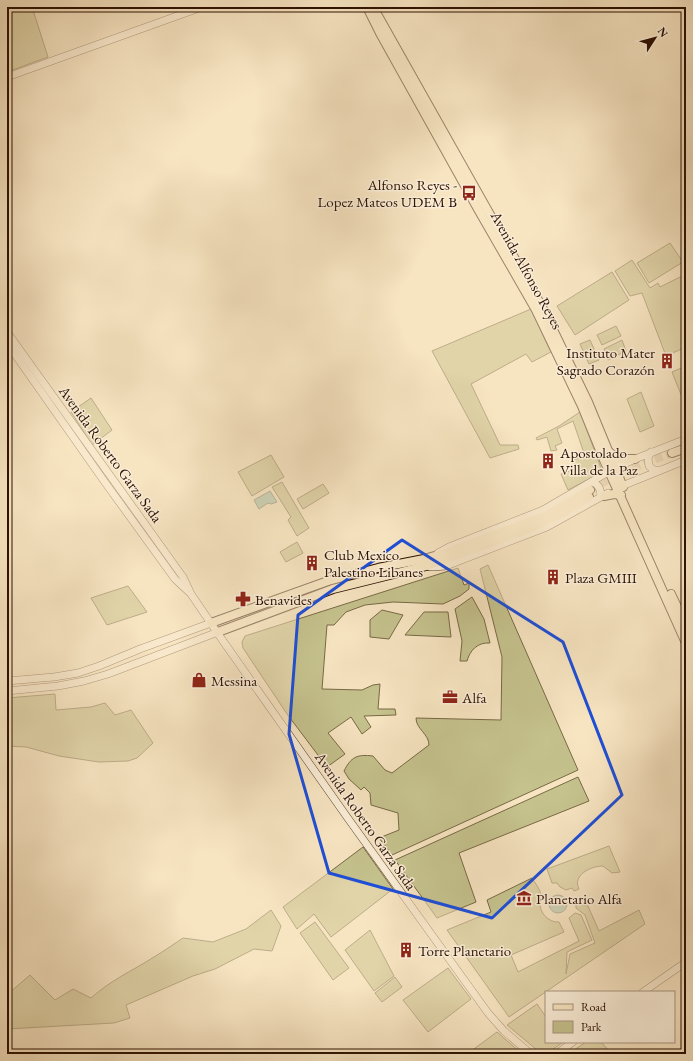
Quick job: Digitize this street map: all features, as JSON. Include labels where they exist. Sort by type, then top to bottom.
[{"type":"main road","name":"Avenida Alfonso Reyes","points":[[367,7],[475,204],[536,310],[612,470],[686,643]]},
{"type":"main road","name":"Avenida Alfonso Reyes","points":[[373,7],[542,307],[585,396],[609,452],[612,470]]},
{"type":"main road","points":[[686,448],[673,456],[686,453]]},
{"type":"main road","points":[[609,452],[618,459],[635,459]]},
{"type":"main road","name":"Avenida Alfonso Reyes","points":[[620,490],[686,626]]},
{"type":"main road","points":[[211,623],[328,581],[378,568],[431,558],[537,519],[560,508],[597,495],[614,494],[620,490]]},
{"type":"main road","points":[[218,632],[333,589],[426,566],[532,528],[597,495]]},
{"type":"street","points":[[7,77],[202,7]]},
{"type":"street","name":"Avenida Roberto Garza Sada","points":[[7,332],[183,577],[191,594],[211,623],[488,1013],[504,1032],[531,1054]]},
{"type":"street","name":"Avenida Roberto Garza Sada","points":[[7,343],[175,579],[191,594]]},
{"type":"street","points":[[431,558],[449,547],[543,510],[612,470],[651,452],[686,439]]},
{"type":"street","points":[[651,452],[648,458],[649,466],[654,470],[660,470]]},
{"type":"street","points":[[620,490],[660,470],[686,460]]},
{"type":"street","points":[[592,482],[599,488],[597,495]]},
{"type":"street","points":[[7,681],[54,677],[78,673],[211,623]]},
{"type":"street","points":[[7,691],[58,686],[84,681],[108,674],[218,632]]},
{"type":"street","points":[[644,991],[686,962]]},
{"type":"street","points":[[549,1054],[557,1053],[572,1043]]},
{"type":"highlighted area","points":[[402,540],[563,642],[622,795],[492,918],[329,873],[289,734],[298,615]]},
{"type":"green space","points":[[7,7],[32,7],[48,57],[7,72]]},
{"type":"green space","points":[[670,243],[683,262],[649,283],[637,263]]},
{"type":"green space","points":[[632,260],[650,288],[658,283],[660,287],[686,274],[686,281],[681,284],[686,296],[686,347],[666,356],[642,293],[630,296],[615,271]]},
{"type":"green space","points":[[612,272],[629,300],[575,335],[557,306]]},
{"type":"green space","points":[[531,309],[551,352],[532,362],[526,354],[471,384],[500,445],[518,445],[519,449],[490,458],[432,351]]},
{"type":"green space","points":[[616,326],[621,336],[602,345],[597,335]]},
{"type":"green space","points":[[590,340],[599,360],[589,364],[580,344]]},
{"type":"green space","points":[[622,340],[626,351],[608,360],[604,349]]},
{"type":"green space","points":[[686,366],[686,407],[672,372]]},
{"type":"green space","points":[[641,392],[654,426],[640,432],[627,399]]},
{"type":"green space","points":[[91,398],[112,430],[92,445],[71,412]]},
{"type":"green space","points":[[580,412],[601,468],[600,473],[568,490],[561,474],[576,469],[573,460],[585,456],[573,421],[557,429],[562,443],[555,446],[557,450],[551,451],[547,437],[537,440],[536,438],[559,426]]},
{"type":"green space","points":[[271,455],[284,477],[252,496],[238,472]]},
{"type":"green space","points":[[282,482],[309,528],[297,536],[288,520],[291,517],[272,487]]},
{"type":"green space","points":[[323,484],[329,493],[303,509],[297,499]]},
{"type":"green space","points":[[297,542],[303,553],[286,562],[280,552]]},
{"type":"green space","points":[[488,565],[578,770],[392,855],[379,838],[399,830],[398,813],[371,805],[370,793],[364,787],[361,790],[349,779],[344,771],[349,762],[359,756],[367,755],[373,756],[385,770],[392,773],[429,745],[427,738],[418,725],[416,718],[501,720],[502,657],[480,569]]},
{"type":"green space","points":[[458,568],[464,585],[469,583],[469,589],[460,596],[443,604],[393,602],[365,605],[346,612],[334,625],[327,625],[322,689],[362,690],[373,685],[380,684],[378,709],[395,709],[396,715],[364,716],[371,727],[362,734],[351,717],[328,733],[345,754],[327,767],[287,714],[243,648],[242,642],[245,636]]},
{"type":"green space","points":[[128,586],[147,612],[107,625],[91,598]]},
{"type":"green space","points":[[472,597],[484,619],[490,643],[478,645],[472,650],[467,661],[460,661],[462,641],[455,609]]},
{"type":"green space","points":[[382,610],[403,615],[389,639],[370,637],[370,620]]},
{"type":"green space","points":[[424,612],[448,612],[451,637],[405,635]]},
{"type":"green space","points":[[55,694],[56,710],[91,707],[105,703],[115,715],[131,710],[153,743],[137,758],[128,761],[99,762],[59,756],[26,747],[7,746],[7,698]]},
{"type":"green space","points":[[578,777],[589,801],[459,853],[476,902],[437,918],[395,860]]},
{"type":"green space","points":[[609,846],[620,872],[612,873],[603,866],[598,866],[588,870],[580,876],[578,880],[579,889],[574,891],[572,888],[566,890],[560,887],[557,883],[552,883],[547,869]]},
{"type":"green space","points":[[363,847],[393,889],[331,937],[314,914],[297,929],[283,907]]},
{"type":"green space","points":[[532,878],[539,888],[541,897],[540,907],[543,914],[552,921],[559,922],[564,932],[511,955],[518,972],[579,941],[569,918],[575,913],[581,915],[592,940],[567,952],[566,974],[570,954],[595,943],[585,915],[576,908],[576,904],[588,906],[599,931],[639,910],[645,924],[509,1017],[447,930],[491,912],[487,900]]},
{"type":"green space","points":[[271,910],[281,926],[272,951],[254,949],[215,969],[193,976],[126,1005],[130,1018],[114,1023],[7,1029],[7,993],[8,994],[30,975],[55,1000],[73,989],[91,998],[114,981],[158,955],[183,938],[213,942],[246,929]]},
{"type":"green space","points":[[315,922],[349,968],[333,980],[300,933]]},
{"type":"green space","points":[[370,930],[394,976],[374,991],[345,950]]},
{"type":"green space","points":[[448,968],[471,999],[428,1032],[403,1000]]},
{"type":"green space","points":[[395,977],[402,987],[382,1002],[375,993]]},
{"type":"green space","points":[[537,1004],[545,1016],[545,1043],[562,1043],[548,1053],[537,1050],[507,1025]]},
{"type":"green space","points":[[497,1032],[522,1054],[467,1054]]},
{"type":"green space","points":[[584,1043],[602,1043],[612,1054],[568,1054]]},
{"type":"shaded area","points":[[270,491],[277,502],[271,504],[268,503],[259,509],[254,500]]},
{"type":"shaded area","points":[[558,895],[564,898],[567,904],[564,910],[558,913],[552,910],[549,904],[552,898]]},
{"type":"tunnel","points":[[590,490],[622,472],[672,453]]},
{"type":"place","name":"Alfonso Reyes - Lopez Mateos UDEM B","points":[[469,193]]},
{"type":"place","name":"Instituto Mater Sagrado Corazón","points":[[667,361]]},
{"type":"place","name":"Apostolado Villa de la Paz","points":[[548,461]]},
{"type":"place","name":"Club Mexico Palestino Libanes","points":[[312,563]]},
{"type":"place","name":"Plaza GMIII","points":[[553,577]]},
{"type":"place","name":"Benavides","points":[[243,599]]},
{"type":"place","name":"Messina","points":[[199,680]]},
{"type":"place","name":"Alfa","points":[[450,697]]},
{"type":"place","name":"Planetario Alfa","points":[[524,898]]},
{"type":"place","name":"Torre Planetario","points":[[406,950]]}]
